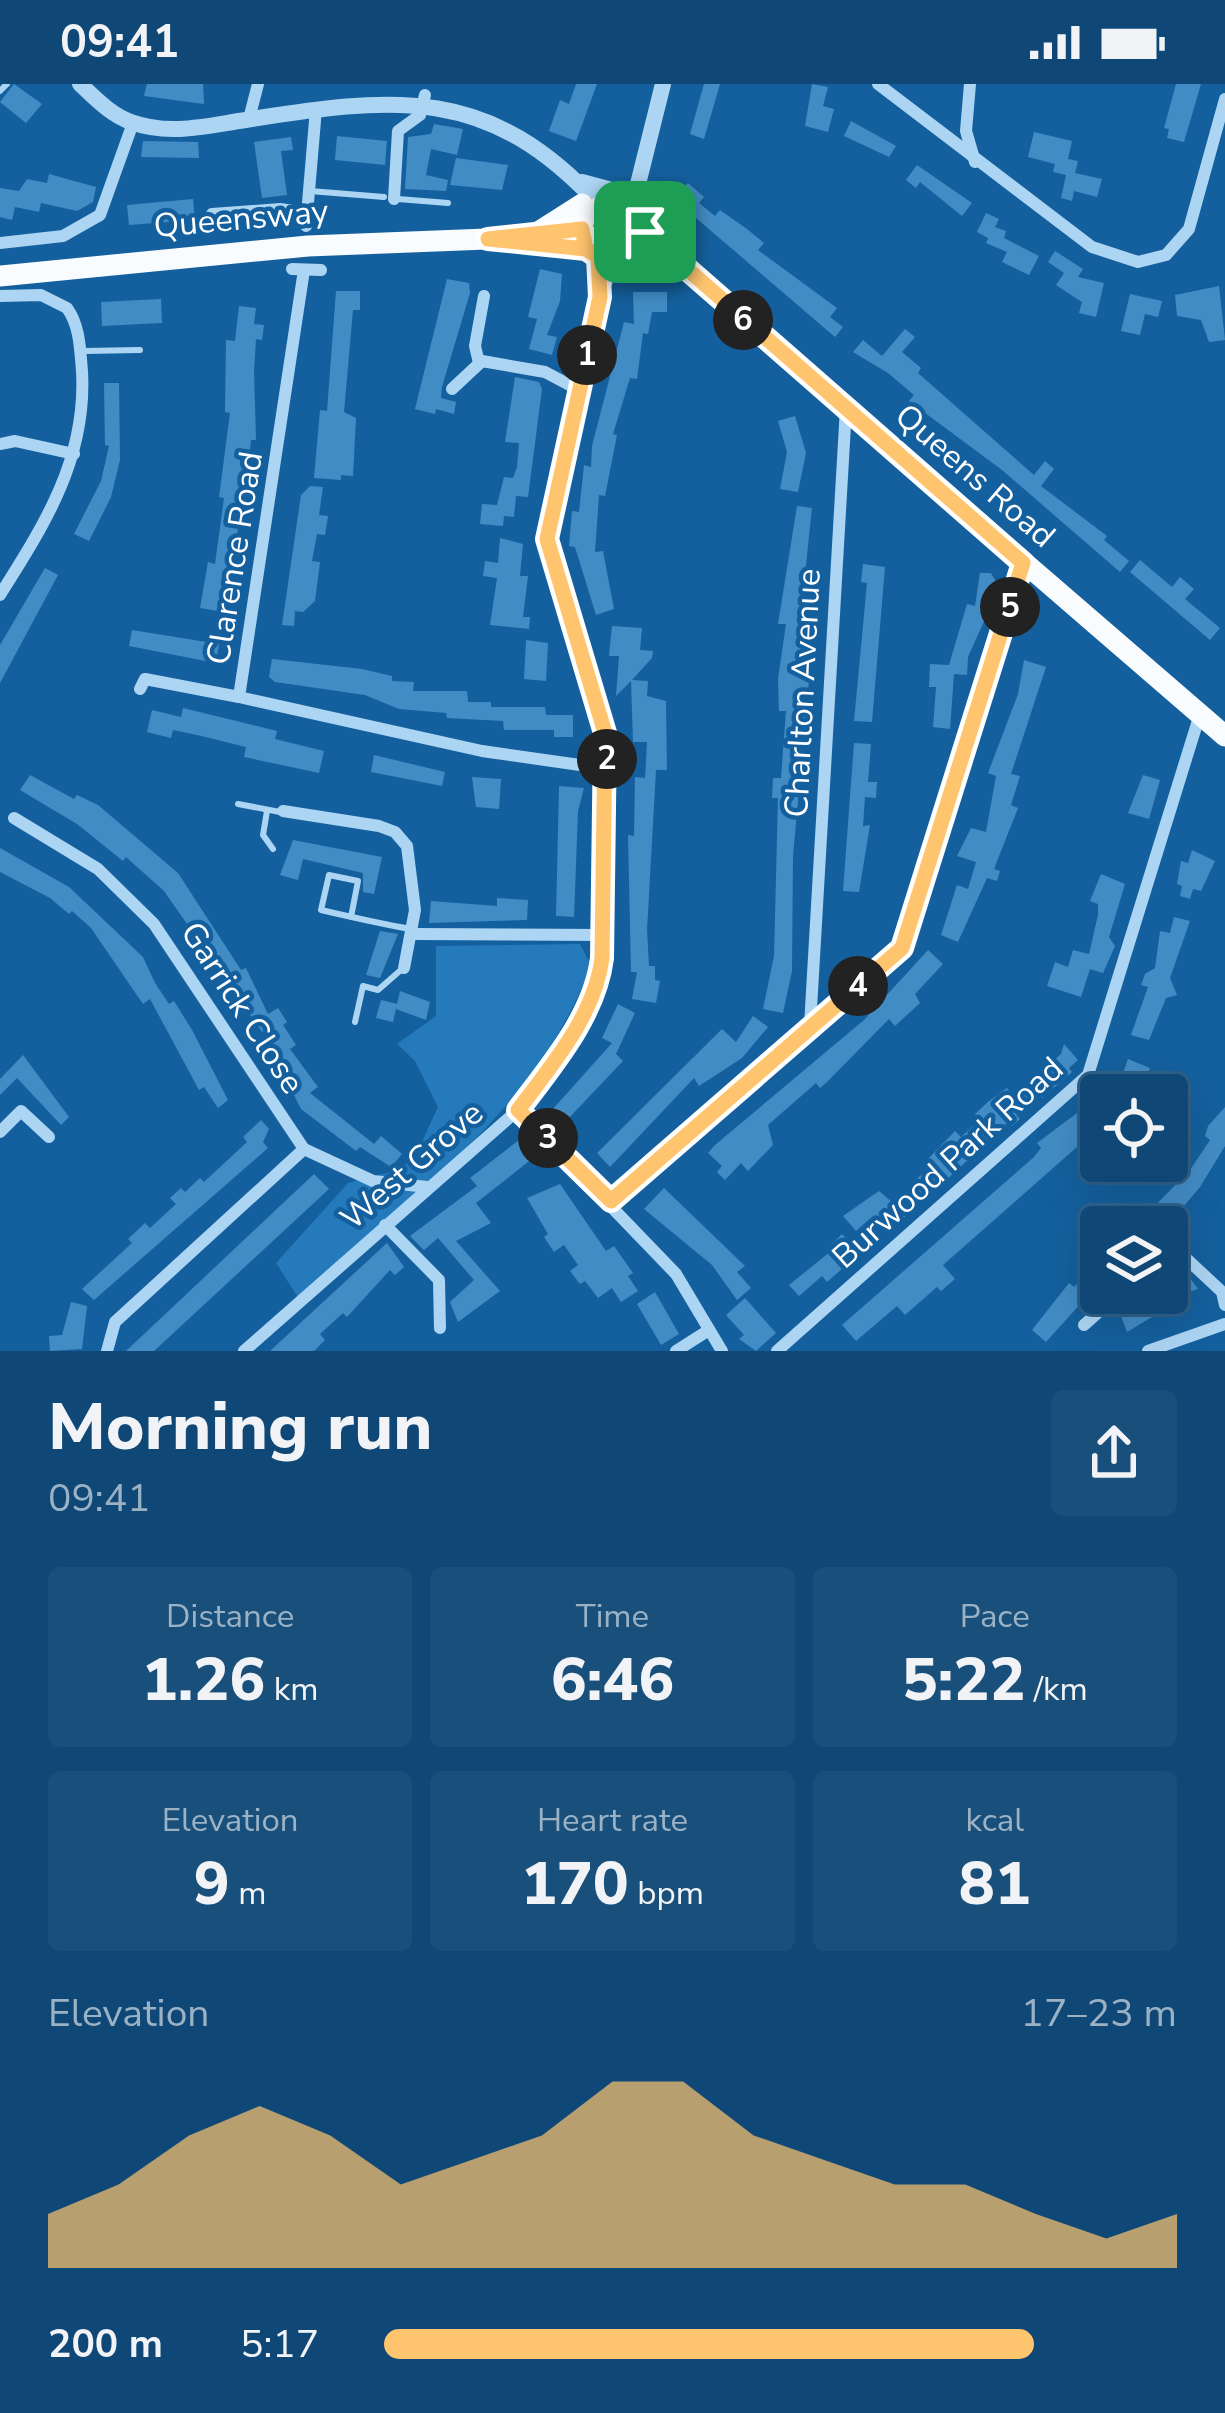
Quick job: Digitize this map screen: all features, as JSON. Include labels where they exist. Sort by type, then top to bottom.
[{"type":"main road","name":"Queensway","points":[[0,276],[308,246],[533,236],[602,219]]},
{"type":"main road","name":"Queensway","points":[[488,239],[602,219]]},
{"type":"main road","name":"Queens Road","points":[[602,219],[682,266],[1225,736]]},
{"type":"street","points":[[0,243],[63,236],[100,215],[133,123],[80,84]]},
{"type":"street","points":[[250,119],[258,84]]},
{"type":"street","points":[[602,219],[637,178],[663,84]]},
{"type":"street","points":[[878,84],[975,163],[1104,254],[1154,261],[1182,242],[1189,229],[1225,99]]},
{"type":"street","points":[[970,84],[965,131],[975,163]]},
{"type":"street","points":[[389,198],[398,131],[420,115],[425,95]]},
{"type":"street","name":"Queens Road","points":[[133,123],[174,130],[425,95],[502,117],[602,219]]},
{"type":"street","points":[[212,214],[280,209],[307,220],[316,109]]},
{"type":"street","name":"West Grove","points":[[244,1351],[518,1110],[591,1001],[603,935],[608,769],[603,721],[547,539],[600,297],[602,219]]},
{"type":"street","name":"Clarence Road","points":[[320,270],[298,269],[239,697],[482,751],[608,769]]},
{"type":"street","points":[[0,296],[41,296],[62,303],[72,315],[80,352],[80,426],[74,454],[56,503],[0,595]]},
{"type":"street","points":[[478,363],[475,346],[484,296]]},
{"type":"street","points":[[452,388],[478,363]]},
{"type":"street","points":[[478,363],[545,372],[578,390]]},
{"type":"street","name":"Charlton Avenue","points":[[810,1028],[846,408]]},
{"type":"street","points":[[0,444],[15,441],[74,454]]},
{"type":"street","points":[[611,1201],[902,948],[911,932],[1023,563]]},
{"type":"street","points":[[140,689],[145,679],[239,697]]},
{"type":"street","name":"Burwood Park Road","points":[[777,1351],[1088,1075],[1200,715]]},
{"type":"street","points":[[283,811],[395,832],[412,862],[415,932],[404,968]]},
{"type":"street","name":"Garrick Close","points":[[14,818],[98,869],[154,923],[304,1149]]},
{"type":"street","points":[[415,932],[603,935]]},
{"type":"street","points":[[814,981],[835,1006]]},
{"type":"street","points":[[518,1110],[611,1201],[676,1274],[722,1351]]},
{"type":"street","points":[[0,1132],[21,1112],[49,1137]]},
{"type":"street","points":[[107,1351],[115,1322],[304,1149],[374,1180],[427,1187]]},
{"type":"street","points":[[385,1225],[440,1280],[440,1328]]},
{"type":"street","points":[[1188,1263],[1222,1292],[1225,1305]]},
{"type":"street","points":[[1084,1325],[1096,1314]]},
{"type":"street","points":[[1153,1350],[1225,1324]]},
{"type":"street","points":[[676,1351],[709,1330]]},
{"type":"lane","points":[[0,91],[7,84]]},
{"type":"lane","points":[[310,191],[448,203]]},
{"type":"lane","points":[[80,352],[140,350]]},
{"type":"lane","points":[[238,804],[283,811]]},
{"type":"lane","points":[[267,812],[263,835],[273,849]]},
{"type":"lane","points":[[351,917],[358,880],[329,875],[321,910],[415,932]]},
{"type":"lane","points":[[356,1022],[363,986],[378,990],[404,968]]},
{"type":"shaded area","points":[[580,944],[591,965],[539,1063],[466,1148],[299,1299],[276,1263],[348,1183],[402,1169],[419,1148],[438,1107],[415,1061],[397,1044],[436,1016],[436,946]]},
{"type":"building","points":[[14,84],[42,104],[26,123],[0,102]]},
{"type":"building","points":[[147,84],[203,84],[204,104],[144,96]]},
{"type":"building","points":[[576,84],[597,84],[576,141],[549,131],[560,100],[569,104]]},
{"type":"building","points":[[704,84],[720,84],[704,139],[690,134]]},
{"type":"building","points":[[812,84],[828,87],[823,106],[834,109],[828,132],[805,126]]},
{"type":"building","points":[[1176,84],[1201,84],[1184,142],[1167,138],[1169,129],[1164,128]]},
{"type":"building","points":[[851,121],[896,146],[889,157],[844,136]]},
{"type":"building","points":[[434,124],[463,129],[457,155],[431,149],[426,175],[448,180],[446,191],[405,189],[408,137],[431,134]]},
{"type":"building","points":[[1034,132],[1072,141],[1068,159],[1078,161],[1075,173],[1102,179],[1097,197],[1074,191],[1072,201],[1061,198],[1066,175],[1053,172],[1055,164],[1028,157]]},
{"type":"building","points":[[337,136],[387,141],[385,165],[335,160]]},
{"type":"building","points":[[291,137],[293,150],[281,151],[287,195],[262,198],[254,142]]},
{"type":"building","points":[[143,141],[198,142],[199,158],[141,157]]},
{"type":"building","points":[[456,158],[508,165],[502,190],[450,185]]},
{"type":"building","points":[[917,165],[972,203],[962,216],[920,182],[916,188],[906,180]]},
{"type":"building","points":[[49,174],[96,187],[93,202],[77,211],[41,203],[39,212],[15,207],[12,220],[0,217],[0,188],[19,191],[27,179],[47,183]]},
{"type":"building","points":[[688,183],[704,197],[699,203],[715,216],[720,210],[747,229],[764,243],[758,250],[837,308],[830,317],[843,327],[835,337],[682,206],[688,199],[680,192]]},
{"type":"building","points":[[193,199],[195,220],[129,225],[127,205]]},
{"type":"building","points":[[986,213],[999,219],[995,227],[1006,231],[1004,238],[1039,256],[1029,275],[1002,262],[1007,252],[986,243],[988,238],[977,232]]},
{"type":"building","points":[[1055,251],[1083,269],[1078,277],[1104,283],[1096,317],[1079,313],[1082,302],[1056,285],[1064,273],[1048,262]]},
{"type":"building","points":[[540,269],[562,274],[560,301],[547,335],[557,337],[552,355],[529,349],[537,319],[528,317]]},
{"type":"building","points":[[447,279],[469,283],[470,293],[442,387],[441,398],[456,402],[454,414],[436,409],[435,414],[415,409]]},
{"type":"building","points":[[1219,286],[1225,340],[1209,342],[1201,320],[1177,316],[1175,295]]},
{"type":"building","points":[[336,291],[360,291],[360,310],[353,310],[344,412],[356,418],[353,476],[341,475],[341,480],[314,478],[320,410],[327,411]]},
{"type":"building","points":[[633,292],[667,292],[667,312],[652,312],[648,334],[643,333],[637,379],[630,378],[613,434],[617,435],[605,496],[599,495],[595,552],[603,551],[614,609],[596,615],[575,547],[569,546],[572,511],[579,512],[584,465],[591,467],[592,446],[624,322],[634,324]]},
{"type":"building","points":[[1130,294],[1162,301],[1158,317],[1145,314],[1140,335],[1121,331]]},
{"type":"building","points":[[161,299],[162,323],[102,326],[101,302]]},
{"type":"building","points":[[239,306],[256,308],[254,324],[264,325],[262,340],[256,339],[256,440],[251,440],[248,471],[242,471],[234,578],[223,612],[200,608],[208,562],[215,564],[224,498],[219,497],[230,413],[225,412],[226,340],[235,341]]},
{"type":"building","points":[[905,329],[915,337],[902,352],[921,368],[918,373],[1034,475],[1045,461],[1054,469],[1041,486],[1107,536],[1104,540],[1129,561],[1120,572],[1002,470],[909,401],[914,395],[888,373],[853,352],[863,340],[882,356]]},
{"type":"building","points":[[515,377],[539,382],[542,389],[528,497],[516,496],[514,517],[504,516],[503,526],[480,524],[482,504],[497,505],[504,477],[513,478],[517,467],[519,443],[505,442]]},
{"type":"building","points":[[104,383],[119,383],[120,460],[111,497],[89,541],[74,534],[101,481],[109,446],[105,445]]},
{"type":"building","points":[[795,416],[806,453],[798,492],[780,489],[787,452],[778,421]]},
{"type":"building","points":[[310,486],[323,487],[319,515],[328,516],[325,535],[317,534],[312,561],[320,562],[315,601],[303,612],[295,611],[294,626],[282,625],[301,495]]},
{"type":"building","points":[[797,506],[812,508],[804,584],[809,585],[805,622],[810,622],[810,669],[793,856],[792,971],[783,1013],[763,1009],[774,956],[778,798],[772,798],[773,778],[781,778],[786,711],[779,711],[778,679],[786,624],[778,624]]},
{"type":"building","points":[[500,538],[523,544],[520,576],[528,576],[523,617],[530,617],[529,629],[490,625],[497,578],[483,576],[485,561],[498,563]]},
{"type":"building","points":[[1140,560],[1172,587],[1180,577],[1194,589],[1185,599],[1220,628],[1210,640],[1130,572]]},
{"type":"building","points":[[863,564],[885,567],[872,722],[854,721],[867,583],[861,582]]},
{"type":"building","points":[[45,568],[58,575],[0,683],[0,645]]},
{"type":"building","points":[[980,573],[991,573],[995,597],[968,657],[967,675],[954,674],[950,729],[933,727],[936,687],[929,687],[930,664],[949,665],[967,604],[975,606]]},
{"type":"building","points":[[612,626],[642,628],[640,650],[653,651],[652,658],[632,680],[648,681],[647,696],[666,701],[667,770],[656,770],[647,930],[649,966],[655,966],[655,980],[660,981],[656,1003],[632,999],[637,972],[631,972],[628,835],[634,836],[635,777],[645,778],[647,742],[633,742],[631,681],[616,696],[619,656],[609,656]]},
{"type":"building","points":[[132,630],[219,644],[216,663],[129,646]]},
{"type":"building","points":[[526,640],[548,643],[546,681],[524,679]]},
{"type":"building","points":[[272,659],[362,669],[392,676],[392,681],[414,682],[413,691],[467,691],[468,702],[491,702],[491,707],[545,707],[546,715],[573,715],[573,737],[554,737],[554,730],[504,730],[503,721],[447,718],[446,713],[399,709],[365,695],[275,682],[269,677]]},
{"type":"building","points":[[1024,660],[1046,667],[1011,774],[1020,776],[1011,805],[1018,808],[994,869],[1000,871],[997,881],[987,878],[958,942],[941,935],[957,885],[968,889],[976,862],[957,856],[971,828],[986,832],[996,776],[988,773],[1018,694]]},
{"type":"building","points":[[183,708],[277,731],[275,739],[324,751],[319,773],[244,757],[246,747],[197,735],[173,730],[171,738],[147,732],[152,710],[181,717]]},
{"type":"building","points":[[854,743],[871,744],[868,782],[877,782],[876,798],[865,797],[863,826],[870,825],[859,892],[843,891]]},
{"type":"building","points":[[374,755],[445,772],[442,786],[371,772]]},
{"type":"building","points":[[30,775],[74,799],[77,795],[98,805],[178,873],[241,970],[246,968],[268,1014],[278,1008],[287,1022],[283,1025],[296,1045],[290,1049],[318,1087],[310,1093],[374,1144],[381,1136],[402,1154],[391,1167],[360,1147],[356,1151],[301,1109],[279,1065],[283,1062],[164,891],[126,857],[123,861],[77,824],[20,790]]},
{"type":"building","points":[[1143,775],[1160,780],[1149,819],[1128,813]]},
{"type":"building","points":[[472,777],[501,779],[499,809],[476,807]]},
{"type":"building","points":[[559,786],[584,788],[578,811],[574,917],[556,916]]},
{"type":"building","points":[[293,840],[382,857],[374,894],[363,892],[363,873],[303,859],[298,880],[280,875]]},
{"type":"building","points":[[0,848],[69,887],[143,957],[169,1004],[174,1001],[192,1030],[228,1100],[218,1108],[204,1087],[199,1090],[150,999],[143,1004],[91,928],[72,911],[69,914],[50,898],[0,872]]},
{"type":"building","points":[[1192,850],[1215,861],[1201,891],[1193,889],[1190,899],[1180,896],[1182,886],[1177,884],[1181,861],[1188,863]]},
{"type":"building","points":[[1101,874],[1125,884],[1109,937],[1115,946],[1103,973],[1090,969],[1081,997],[1047,986],[1055,962],[1068,967],[1073,950],[1089,954],[1098,915],[1098,904],[1090,901]]},
{"type":"building","points":[[497,898],[528,900],[527,920],[429,923],[431,901],[497,906]]},
{"type":"building","points":[[1174,917],[1190,921],[1170,978],[1177,995],[1166,998],[1149,1040],[1131,1035],[1148,987],[1141,985],[1145,974],[1155,968],[1160,931],[1170,933]]},
{"type":"building","points":[[380,931],[398,934],[380,978],[366,975]]},
{"type":"building","points":[[928,950],[943,964],[915,994],[920,1003],[895,1026],[889,1019],[827,1082],[820,1088],[816,1083],[768,1125],[773,1145],[748,1171],[741,1163],[725,1180],[717,1172],[722,1166],[708,1153],[715,1145],[864,1020]]},
{"type":"building","points":[[400,991],[430,1002],[426,1020],[396,1009],[393,1022],[376,1018],[381,1000],[397,1004]]},
{"type":"building","points":[[618,1004],[635,1013],[616,1054],[623,1061],[566,1121],[552,1110],[612,1043],[602,1038]]},
{"type":"building","points":[[753,1016],[768,1027],[742,1058],[699,1086],[694,1078],[610,1167],[597,1153],[722,1029],[736,1042]]},
{"type":"building","points":[[1064,1044],[1078,1060],[1069,1068],[1072,1072],[1016,1115],[1020,1119],[1012,1126],[1008,1122],[924,1201],[910,1185],[931,1166],[926,1161],[955,1131],[961,1137],[980,1120],[975,1114],[989,1101],[1007,1088],[1014,1096],[1061,1054]]},
{"type":"building","points":[[23,1055],[69,1117],[61,1125],[17,1078],[0,1095],[0,1079]]},
{"type":"building","points":[[1128,1059],[1150,1068],[1148,1074],[1123,1074]]},
{"type":"building","points":[[1225,1107],[1225,1146],[1200,1187],[1184,1206],[1155,1206],[1178,1182],[1188,1182],[1188,1172],[1210,1140],[1205,1136]]},
{"type":"building","points":[[1080,1111],[1080,1144],[943,1265],[955,1279],[941,1291],[937,1287],[905,1315],[897,1306],[856,1341],[842,1325],[1034,1157],[1041,1148],[1037,1143]]},
{"type":"building","points":[[261,1120],[269,1129],[263,1142],[268,1148],[94,1300],[82,1289],[132,1243],[128,1239],[145,1223],[150,1228],[176,1204],[170,1198],[181,1188],[185,1192],[200,1178],[204,1182],[247,1142],[243,1137]]},
{"type":"building","points":[[523,1137],[538,1154],[476,1203],[491,1223],[456,1241],[500,1291],[458,1322],[450,1302],[474,1280],[438,1238],[424,1250],[410,1236],[477,1186],[470,1178]]},
{"type":"building","points":[[314,1174],[329,1189],[154,1351],[126,1351]]},
{"type":"building","points":[[560,1184],[606,1251],[614,1246],[633,1273],[628,1276],[638,1291],[621,1302],[612,1288],[598,1298],[585,1281],[580,1284],[570,1271],[578,1265],[564,1245],[554,1252],[544,1237],[548,1234],[527,1198]]},
{"type":"building","points":[[664,1188],[745,1266],[737,1272],[751,1288],[737,1300],[712,1265],[644,1209]]},
{"type":"building","points":[[879,1191],[907,1215],[887,1232],[873,1216],[856,1231],[843,1216]]},
{"type":"building","points":[[842,1234],[860,1253],[827,1282],[822,1276],[799,1296],[789,1285],[830,1252],[827,1249]]},
{"type":"building","points":[[387,1243],[404,1267],[395,1275],[390,1270],[347,1317],[343,1313],[320,1334],[325,1340],[314,1351],[270,1351]]},
{"type":"building","points":[[1080,1281],[1080,1304],[1046,1342],[1032,1330],[1069,1283],[1074,1287]]},
{"type":"building","points":[[655,1292],[679,1334],[661,1345],[637,1304]]},
{"type":"building","points":[[745,1298],[776,1333],[756,1351],[739,1339],[744,1335],[726,1315]]},
{"type":"building","points":[[71,1302],[87,1306],[82,1349],[50,1351],[49,1336],[62,1335]]},
{"type":"building","points":[[1120,1314],[1157,1314],[1127,1332]]},
{"type":"route","points":[[645,232],[635,226],[631,248],[610,260],[586,249],[488,239],[582,229],[586,249],[598,257],[600,297],[547,539],[605,733],[602,958],[597,987],[584,1015],[518,1110],[611,1201],[902,948],[911,932],[1023,563],[645,232]]}]
